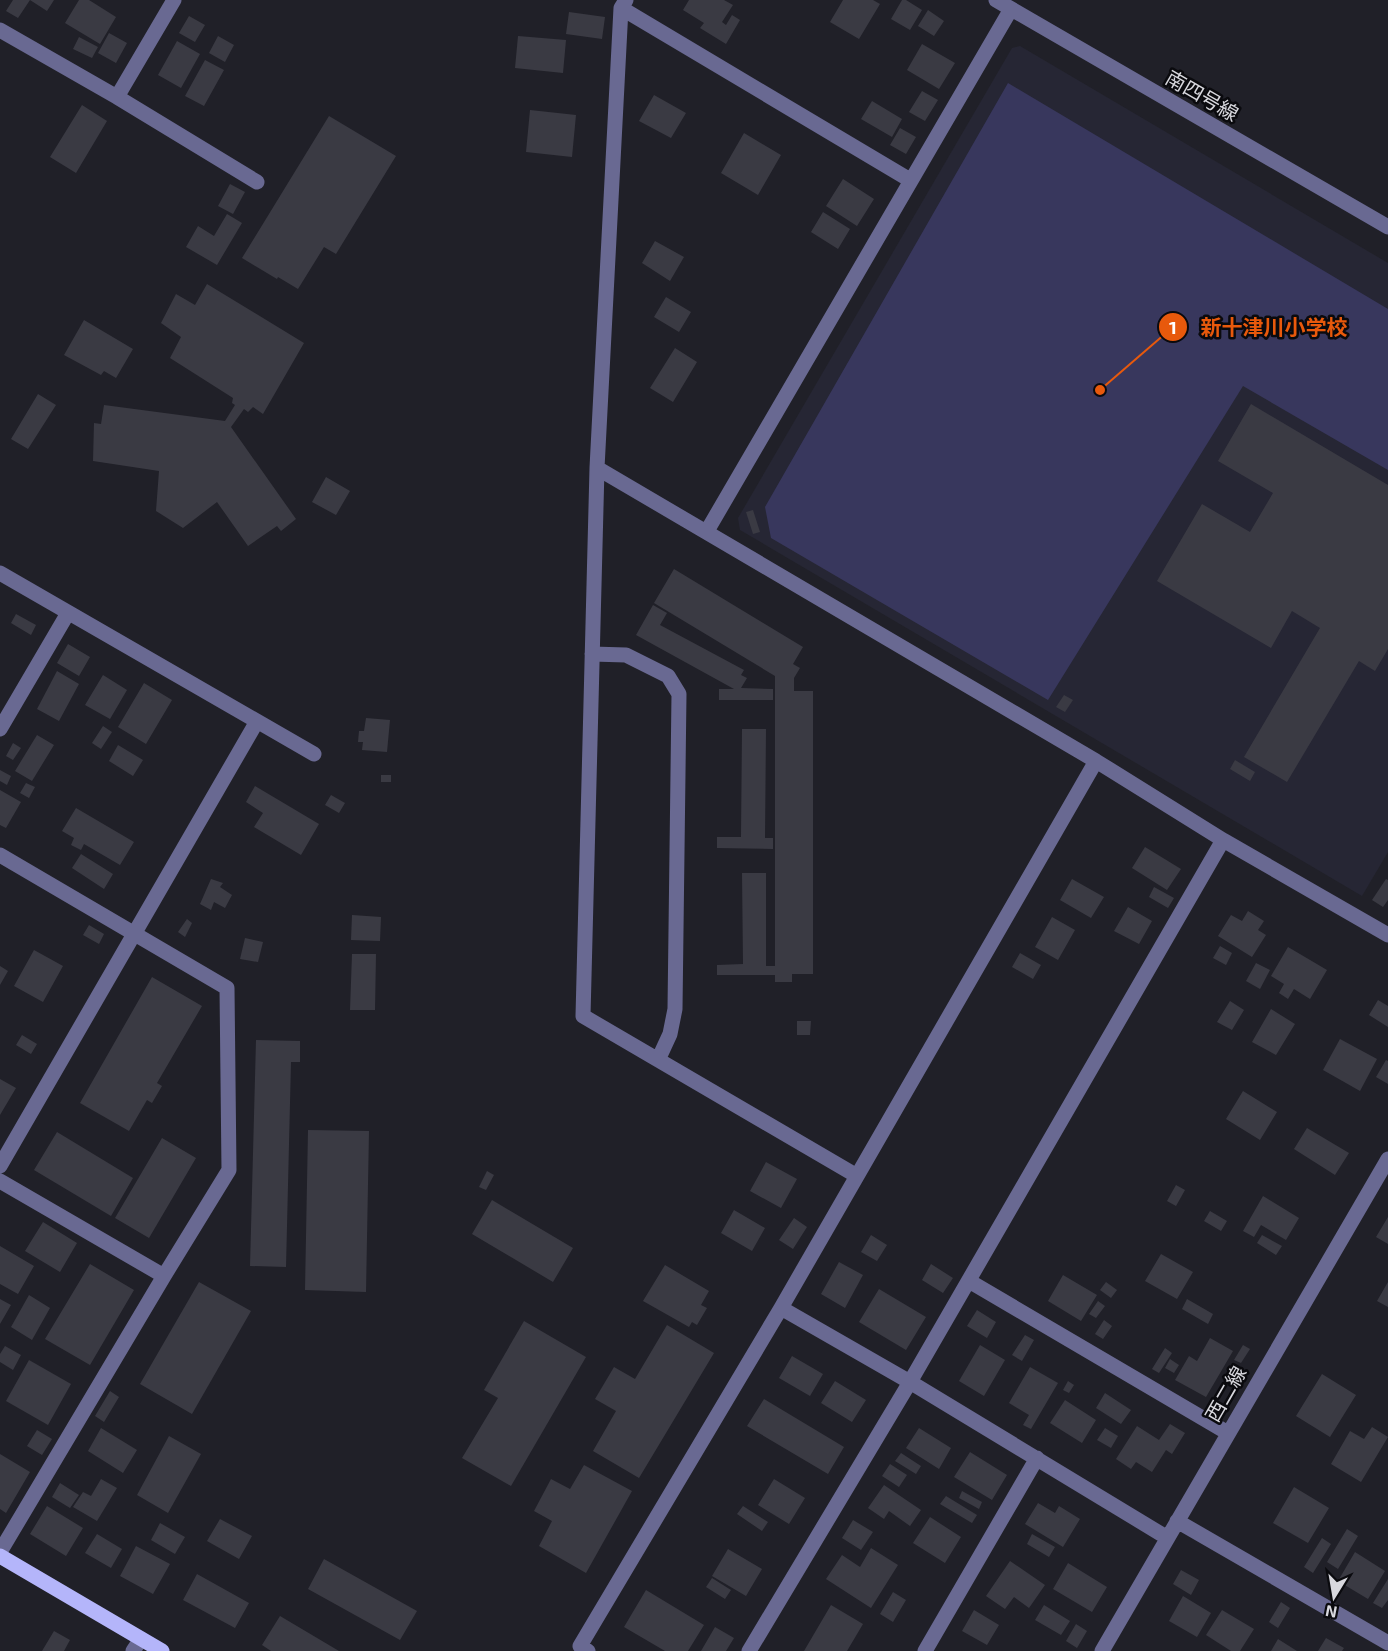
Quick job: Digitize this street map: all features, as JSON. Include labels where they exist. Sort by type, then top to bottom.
[{"type":"main road","points":[[0,1554],[137,1645],[162,1651]]},
{"type":"street","points":[[117,97],[174,0]]},
{"type":"street","name":"南四号線","points":[[996,0],[1388,228]]},
{"type":"street","points":[[857,1176],[583,1016],[597,468],[624,4],[910,180]]},
{"type":"street","points":[[707,531],[1011,9]]},
{"type":"street","points":[[0,30],[117,97],[256,182]]},
{"type":"street","points":[[597,468],[1096,761],[1223,840],[1388,935]]},
{"type":"street","points":[[0,573],[256,723],[314,754]]},
{"type":"street","points":[[0,729],[68,613]]},
{"type":"street","points":[[592,654],[626,655],[668,676],[679,694],[675,1009],[670,1034],[658,1060]]},
{"type":"street","points":[[0,1166],[256,723]]},
{"type":"street","points":[[588,1651],[580,1646],[781,1308],[1096,761]]},
{"type":"street","points":[[749,1651],[910,1382],[1223,840]]},
{"type":"street","points":[[0,855],[227,988],[229,1170],[0,1554]]},
{"type":"street","name":"西二線","points":[[1102,1651],[1388,1159]]},
{"type":"street","points":[[0,1182],[164,1276]]},
{"type":"street","points":[[969,1281],[1228,1433]]},
{"type":"street","points":[[781,1308],[910,1382],[1167,1537]]},
{"type":"street","points":[[925,1651],[1037,1458]]},
{"type":"street","points":[[1177,1521],[1388,1643]]},
{"type":"shaded area","points":[[1020,46],[1388,263],[1388,852],[1362,896],[740,530],[738,518],[1012,48]]},
{"type":"shaded area","points":[[1008,83],[1388,309],[1388,470],[1243,386],[1048,700],[771,538],[765,507]]},
{"type":"building","points":[[13,0],[30,0],[18,18],[6,11]]},
{"type":"building","points":[[30,0],[54,0],[47,11]]},
{"type":"building","points":[[79,0],[89,0],[116,17],[100,44],[65,23]]},
{"type":"building","points":[[689,0],[724,0],[733,5],[722,22],[726,25],[732,15],[740,20],[726,44],[700,28],[704,23],[683,10]]},
{"type":"building","points":[[843,0],[873,0],[880,4],[859,39],[830,22]]},
{"type":"building","points":[[902,0],[922,10],[910,30],[891,19]]},
{"type":"building","points":[[928,10],[944,21],[934,36],[918,26]]},
{"type":"building","points":[[569,12],[605,17],[602,39],[566,34]]},
{"type":"building","points":[[189,16],[205,25],[195,42],[179,33]]},
{"type":"building","points":[[109,33],[127,43],[116,63],[98,53]]},
{"type":"building","points":[[218,36],[234,45],[225,62],[209,53]]},
{"type":"building","points":[[518,36],[566,40],[563,73],[515,68]]},
{"type":"building","points":[[79,37],[98,47],[92,58],[73,49]]},
{"type":"building","points":[[177,41],[200,54],[181,88],[158,75]]},
{"type":"building","points":[[922,44],[955,63],[939,89],[907,70]]},
{"type":"building","points":[[205,60],[224,70],[204,106],[185,96]]},
{"type":"building","points":[[922,91],[938,100],[925,121],[909,112]]},
{"type":"building","points":[[654,95],[686,113],[671,138],[639,121]]},
{"type":"building","points":[[872,101],[902,119],[892,137],[861,119]]},
{"type":"building","points":[[82,105],[107,121],[76,173],[50,157]]},
{"type":"building","points":[[530,110],[576,115],[572,157],[526,152]]},
{"type":"building","points":[[329,116],[396,156],[336,254],[324,247],[298,289],[242,258]]},
{"type":"building","points":[[900,128],[916,137],[906,154],[890,145]]},
{"type":"building","points":[[744,133],[781,155],[758,195],[721,173]]},
{"type":"building","points":[[843,179],[874,199],[857,226],[826,206]]},
{"type":"building","points":[[230,184],[245,192],[233,214],[218,206]]},
{"type":"building","points":[[823,212],[850,229],[838,249],[811,232]]},
{"type":"building","points":[[227,214],[242,223],[217,265],[186,247],[198,226],[214,236]]},
{"type":"building","points":[[655,241],[684,257],[670,281],[642,263]]},
{"type":"building","points":[[207,284],[304,343],[263,414],[253,407],[248,412],[244,409],[231,427],[296,519],[281,531],[277,526],[248,546],[217,502],[183,528],[156,511],[159,471],[93,461],[94,423],[101,424],[104,405],[225,421],[235,405],[232,403],[233,398],[170,358],[181,337],[161,323],[176,294],[195,305]]},
{"type":"building","points":[[666,297],[691,312],[679,332],[654,317]]},
{"type":"building","points":[[84,320],[133,349],[116,378],[104,371],[101,375],[64,355]]},
{"type":"building","points":[[675,348],[697,362],[673,402],[650,388]]},
{"type":"building","points":[[38,394],[56,405],[28,449],[11,439]]},
{"type":"building","points":[[1251,404],[1388,485],[1388,649],[1375,671],[1359,661],[1287,782],[1244,757],[1320,628],[1292,611],[1271,648],[1157,581],[1202,504],[1250,532],[1273,493],[1218,461]]},
{"type":"building","points":[[326,477],[350,491],[336,515],[312,502]]},
{"type":"building","points":[[753,510],[760,532],[753,534],[746,512]]},
{"type":"building","points":[[674,569],[803,647],[793,664],[800,668],[794,678],[794,691],[813,691],[813,974],[792,974],[792,982],[775,982],[775,975],[717,975],[717,965],[743,964],[742,873],[766,873],[766,966],[775,966],[775,676],[654,603]]},
{"type":"building","points":[[653,605],[667,613],[660,625],[744,670],[741,675],[747,678],[741,688],[773,689],[773,700],[719,700],[719,689],[734,689],[636,635]]},
{"type":"building","points":[[16,614],[36,625],[31,635],[11,623]]},
{"type":"building","points":[[68,644],[90,657],[79,676],[57,663]]},
{"type":"building","points":[[57,671],[79,684],[59,721],[37,709]]},
{"type":"building","points":[[103,675],[127,690],[110,719],[85,705]]},
{"type":"building","points":[[144,683],[172,700],[146,744],[118,727]]},
{"type":"building","points":[[1064,695],[1073,700],[1065,712],[1056,707]]},
{"type":"building","points":[[366,718],[390,720],[387,752],[362,750],[363,742],[358,742],[359,731],[364,731]]},
{"type":"building","points":[[103,726],[112,732],[101,749],[92,743]]},
{"type":"building","points":[[742,729],[766,729],[765,838],[773,838],[773,849],[717,848],[717,837],[741,837]]},
{"type":"building","points":[[37,735],[54,745],[32,781],[15,771]]},
{"type":"building","points":[[13,743],[21,748],[13,760],[6,756]]},
{"type":"building","points":[[118,745],[143,760],[133,776],[109,761]]},
{"type":"building","points":[[1235,760],[1255,772],[1250,781],[1230,769]]},
{"type":"building","points":[[0,770],[11,776],[7,785],[0,781]]},
{"type":"building","points":[[381,775],[391,775],[391,782],[381,782]]},
{"type":"building","points":[[26,783],[35,787],[29,798],[20,793]]},
{"type":"building","points":[[255,786],[319,824],[301,855],[254,827],[263,813],[246,802]]},
{"type":"building","points":[[0,790],[21,802],[6,828],[0,825]]},
{"type":"building","points":[[331,795],[345,803],[339,813],[325,805]]},
{"type":"building","points":[[76,808],[134,842],[120,865],[84,844],[81,850],[71,845],[74,838],[62,831]]},
{"type":"building","points":[[1145,847],[1181,869],[1167,890],[1132,868]]},
{"type":"building","points":[[81,854],[113,874],[104,889],[72,868]]},
{"type":"building","points":[[211,879],[223,883],[220,887],[232,895],[225,908],[214,902],[211,910],[200,904]]},
{"type":"building","points":[[1072,879],[1104,897],[1091,918],[1060,900]]},
{"type":"building","points":[[1386,879],[1388,880],[1388,900],[1383,907],[1372,900]]},
{"type":"building","points":[[1154,887],[1174,898],[1168,908],[1149,897]]},
{"type":"building","points":[[1128,907],[1152,921],[1139,944],[1114,931]]},
{"type":"building","points":[[1248,911],[1264,921],[1258,930],[1266,935],[1252,957],[1218,936],[1231,915],[1242,921]]},
{"type":"building","points":[[352,915],[381,917],[380,941],[351,940]]},
{"type":"building","points":[[1052,917],[1075,930],[1058,960],[1035,947]]},
{"type":"building","points":[[187,919],[192,923],[185,937],[178,932]]},
{"type":"building","points":[[89,925],[104,934],[99,944],[83,935]]},
{"type":"building","points":[[245,938],[263,942],[258,962],[240,959]]},
{"type":"building","points":[[1220,946],[1232,953],[1226,965],[1213,958]]},
{"type":"building","points":[[1288,947],[1327,970],[1310,999],[1294,989],[1288,999],[1279,993],[1284,984],[1271,976]]},
{"type":"building","points":[[34,950],[63,966],[43,1002],[14,986]]},
{"type":"building","points":[[1020,953],[1041,965],[1033,979],[1012,967]]},
{"type":"building","points":[[352,954],[376,954],[375,1010],[350,1010]]},
{"type":"building","points":[[1256,963],[1270,970],[1260,989],[1246,981]]},
{"type":"building","points":[[0,966],[8,971],[0,985]]},
{"type":"building","points":[[152,977],[202,1006],[157,1083],[162,1086],[152,1103],[147,1100],[129,1131],[80,1103]]},
{"type":"building","points":[[1378,1000],[1388,1006],[1388,1027],[1369,1015]]},
{"type":"building","points":[[1230,1001],[1244,1010],[1232,1030],[1217,1022]]},
{"type":"building","points":[[1271,1009],[1295,1024],[1276,1055],[1252,1042]]},
{"type":"building","points":[[797,1021],[811,1021],[810,1035],[797,1035]]},
{"type":"building","points":[[22,1035],[37,1044],[31,1054],[16,1045]]},
{"type":"building","points":[[1340,1039],[1377,1059],[1360,1091],[1323,1070]]},
{"type":"building","points":[[256,1040],[300,1041],[300,1062],[291,1062],[286,1267],[250,1266]]},
{"type":"building","points":[[1386,1060],[1388,1061],[1388,1084],[1376,1077]]},
{"type":"building","points":[[0,1079],[16,1088],[0,1115]]},
{"type":"building","points":[[1243,1091],[1277,1112],[1260,1140],[1226,1119]]},
{"type":"building","points":[[1307,1128],[1349,1153],[1335,1175],[1294,1149]]},
{"type":"building","points":[[308,1130],[369,1131],[366,1292],[305,1290]]},
{"type":"building","points":[[57,1132],[133,1178],[111,1216],[34,1170]]},
{"type":"building","points":[[162,1138],[196,1158],[149,1238],[115,1218]]},
{"type":"building","points":[[766,1162],[797,1179],[781,1208],[750,1191]]},
{"type":"building","points":[[487,1171],[494,1175],[486,1190],[479,1187]]},
{"type":"building","points":[[1176,1185],[1185,1190],[1176,1206],[1167,1201]]},
{"type":"building","points":[[1263,1196],[1299,1218],[1286,1240],[1261,1225],[1254,1237],[1243,1231]]},
{"type":"building","points":[[492,1200],[573,1248],[553,1282],[472,1234]]},
{"type":"building","points":[[734,1210],[765,1228],[752,1251],[721,1233]]},
{"type":"building","points":[[1210,1211],[1227,1221],[1221,1231],[1204,1221]]},
{"type":"building","points":[[1388,1217],[1388,1244],[1376,1237]]},
{"type":"building","points":[[794,1218],[807,1227],[793,1249],[779,1240]]},
{"type":"building","points":[[43,1222],[77,1243],[60,1272],[25,1251]]},
{"type":"building","points":[[871,1235],[887,1245],[877,1261],[861,1252]]},
{"type":"building","points":[[1262,1235],[1282,1246],[1276,1255],[1257,1243]]},
{"type":"building","points":[[0,1246],[34,1266],[18,1294],[0,1284]]},
{"type":"building","points":[[1161,1254],[1193,1272],[1177,1299],[1145,1281]]},
{"type":"building","points":[[839,1262],[863,1275],[845,1308],[821,1294]]},
{"type":"building","points":[[90,1264],[134,1290],[90,1365],[45,1339]]},
{"type":"building","points":[[931,1264],[953,1278],[943,1293],[922,1280]]},
{"type":"building","points":[[665,1265],[709,1291],[701,1305],[707,1308],[697,1325],[692,1322],[689,1327],[643,1301]]},
{"type":"building","points":[[1063,1275],[1097,1295],[1081,1321],[1048,1301]]},
{"type":"building","points":[[199,1282],[251,1311],[192,1414],[140,1384]]},
{"type":"building","points":[[1106,1282],[1117,1290],[1111,1298],[1100,1290]]},
{"type":"building","points":[[1388,1282],[1388,1307],[1377,1301]]},
{"type":"building","points":[[879,1289],[926,1317],[906,1350],[859,1322]]},
{"type":"building","points":[[29,1295],[50,1308],[32,1340],[11,1327]]},
{"type":"building","points":[[0,1299],[11,1305],[0,1324]]},
{"type":"building","points":[[1187,1299],[1213,1314],[1208,1324],[1182,1309]]},
{"type":"building","points":[[1098,1301],[1105,1306],[1096,1318],[1089,1314]]},
{"type":"building","points":[[977,1310],[996,1322],[987,1338],[967,1326]]},
{"type":"building","points":[[1104,1320],[1112,1326],[1103,1339],[1095,1334]]},
{"type":"building","points":[[524,1321],[586,1357],[511,1486],[462,1458],[498,1398],[484,1390]]},
{"type":"building","points":[[667,1325],[714,1353],[639,1478],[593,1451],[616,1411],[595,1399],[614,1367],[635,1379]]},
{"type":"building","points":[[1025,1335],[1034,1340],[1022,1361],[1012,1355]]},
{"type":"building","points":[[1210,1338],[1233,1351],[1206,1397],[1175,1380],[1189,1356],[1197,1361]]},
{"type":"building","points":[[980,1345],[1005,1360],[984,1396],[959,1381]]},
{"type":"building","points":[[1243,1345],[1250,1349],[1241,1363],[1234,1360]]},
{"type":"building","points":[[5,1346],[21,1355],[13,1370],[0,1362],[0,1354]]},
{"type":"building","points":[[1165,1348],[1172,1353],[1159,1373],[1152,1369]]},
{"type":"building","points":[[792,1356],[823,1374],[810,1396],[779,1378]]},
{"type":"building","points":[[1170,1359],[1179,1365],[1174,1373],[1165,1368]]},
{"type":"building","points":[[29,1360],[71,1384],[48,1425],[6,1401]]},
{"type":"building","points":[[1030,1367],[1058,1383],[1031,1429],[1023,1425],[1029,1415],[1009,1403]]},
{"type":"building","points":[[1322,1374],[1356,1395],[1330,1437],[1296,1416]]},
{"type":"building","points":[[835,1381],[866,1400],[852,1422],[821,1403]]},
{"type":"building","points":[[1068,1381],[1074,1385],[1069,1393],[1063,1390]]},
{"type":"building","points":[[110,1391],[119,1397],[104,1422],[95,1416]]},
{"type":"building","points":[[1105,1393],[1131,1410],[1121,1424],[1096,1408]]},
{"type":"building","points":[[764,1399],[844,1447],[828,1474],[747,1426]]},
{"type":"building","points":[[1065,1400],[1096,1420],[1082,1443],[1050,1423]]},
{"type":"building","points":[[1170,1424],[1185,1433],[1172,1454],[1166,1450],[1152,1472],[1136,1462],[1131,1469],[1116,1459],[1137,1426],[1159,1440]]},
{"type":"building","points":[[1372,1427],[1388,1437],[1361,1482],[1331,1464],[1350,1431],[1364,1439]]},
{"type":"building","points":[[101,1428],[137,1450],[123,1473],[88,1451]]},
{"type":"building","points":[[919,1428],[951,1448],[939,1469],[906,1448]]},
{"type":"building","points":[[1105,1428],[1118,1436],[1111,1448],[1097,1440]]},
{"type":"building","points":[[37,1430],[52,1439],[42,1455],[27,1446]]},
{"type":"building","points":[[169,1436],[201,1454],[168,1513],[137,1495]]},
{"type":"building","points":[[970,1452],[1007,1475],[992,1500],[954,1477]]},
{"type":"building","points":[[901,1453],[921,1466],[916,1474],[895,1461]]},
{"type":"building","points":[[0,1454],[30,1472],[6,1513],[0,1509]]},
{"type":"building","points":[[890,1464],[907,1475],[899,1487],[882,1476]]},
{"type":"building","points":[[584,1465],[632,1491],[586,1573],[539,1546],[552,1521],[534,1511],[551,1479],[570,1489]]},
{"type":"building","points":[[101,1479],[117,1488],[97,1521],[73,1507],[83,1492],[91,1496]]},
{"type":"building","points":[[774,1479],[805,1498],[789,1524],[758,1505]]},
{"type":"building","points":[[60,1483],[79,1495],[70,1508],[52,1497]]},
{"type":"building","points":[[884,1485],[921,1510],[910,1526],[889,1511],[884,1519],[868,1508]]},
{"type":"building","points":[[1294,1487],[1329,1508],[1308,1543],[1273,1523]]},
{"type":"building","points":[[962,1491],[982,1502],[979,1509],[959,1498]]},
{"type":"building","points":[[946,1496],[977,1515],[972,1523],[940,1504]]},
{"type":"building","points":[[1038,1503],[1055,1513],[1059,1506],[1080,1519],[1063,1547],[1025,1524]]},
{"type":"building","points":[[47,1506],[83,1528],[66,1556],[30,1534]]},
{"type":"building","points":[[743,1506],[768,1522],[762,1531],[737,1514]]},
{"type":"building","points":[[930,1517],[961,1537],[945,1563],[913,1543]]},
{"type":"building","points":[[220,1519],[252,1536],[239,1559],[207,1541]]},
{"type":"building","points":[[853,1520],[873,1532],[861,1550],[842,1538]]},
{"type":"building","points":[[160,1523],[185,1537],[175,1554],[151,1540]]},
{"type":"building","points":[[1347,1529],[1358,1536],[1338,1569],[1327,1562]]},
{"type":"building","points":[[97,1534],[122,1549],[111,1568],[85,1553]]},
{"type":"building","points":[[1032,1534],[1055,1547],[1049,1557],[1027,1544]]},
{"type":"building","points":[[1322,1538],[1331,1544],[1313,1573],[1304,1567]]},
{"type":"building","points":[[136,1546],[170,1564],[153,1594],[120,1576]]},
{"type":"building","points":[[871,1548],[898,1565],[871,1608],[826,1579],[842,1555],[860,1567]]},
{"type":"building","points":[[728,1549],[762,1569],[746,1596],[712,1576]]},
{"type":"building","points":[[1355,1552],[1385,1571],[1368,1599],[1338,1581]]},
{"type":"building","points":[[324,1559],[417,1611],[400,1640],[308,1589]]},
{"type":"building","points":[[1010,1561],[1045,1585],[1029,1608],[1014,1597],[1005,1609],[986,1596]]},
{"type":"building","points":[[1068,1563],[1107,1587],[1092,1612],[1053,1589]]},
{"type":"building","points":[[1181,1570],[1199,1580],[1191,1595],[1173,1584]]},
{"type":"building","points":[[197,1574],[249,1603],[235,1628],[183,1600]]},
{"type":"building","points":[[712,1578],[731,1590],[725,1599],[706,1587]]},
{"type":"building","points":[[1388,1579],[1388,1600],[1382,1608],[1373,1603]]},
{"type":"building","points":[[646,1590],[704,1625],[688,1651],[665,1651],[624,1627]]},
{"type":"building","points":[[893,1592],[906,1600],[893,1622],[880,1614]]},
{"type":"building","points":[[1183,1596],[1211,1613],[1197,1637],[1169,1621]]},
{"type":"building","points":[[1281,1602],[1290,1608],[1278,1628],[1269,1622]]},
{"type":"building","points":[[831,1605],[863,1624],[847,1651],[804,1651]]},
{"type":"building","points":[[1044,1605],[1070,1621],[1061,1635],[1035,1620]]},
{"type":"building","points":[[974,1610],[999,1625],[987,1645],[962,1631]]},
{"type":"building","points":[[1222,1610],[1254,1629],[1240,1651],[1231,1651],[1206,1635]]},
{"type":"building","points":[[280,1616],[339,1651],[271,1651],[262,1645]]},
{"type":"building","points":[[1076,1624],[1087,1631],[1077,1648],[1066,1641]]},
{"type":"building","points":[[715,1627],[734,1638],[726,1651],[701,1651]]},
{"type":"building","points":[[54,1631],[70,1640],[64,1651],[42,1651]]},
{"type":"building","points":[[1326,1638],[1344,1648],[1342,1651],[1318,1651]]},
{"type":"building","points":[[1278,1639],[1297,1651],[1271,1651]]},
{"type":"place","name":"新十津川小学校","points":[[1100,390]]}]
